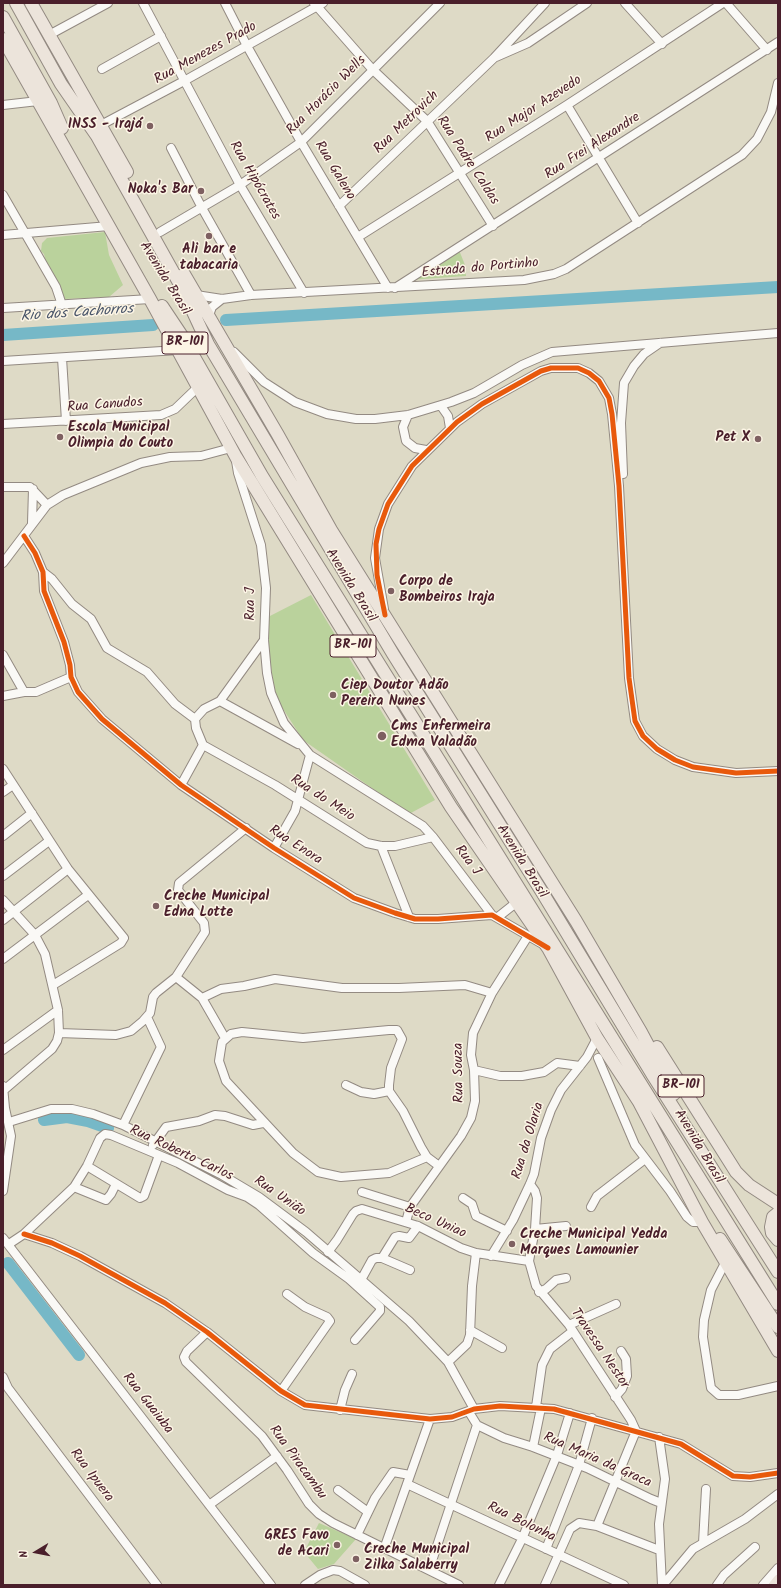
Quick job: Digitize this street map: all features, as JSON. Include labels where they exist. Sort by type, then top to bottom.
[{"type":"highway","name":"Avenida Brasil","points":[[16,3],[62,84],[97,136],[182,288],[208,344],[359,597],[652,1074],[778,1272]]},
{"type":"highway","points":[[26,3],[62,84]]},
{"type":"highway","name":"Avenida Brasil","points":[[31,3],[101,125],[208,318],[278,435],[331,530],[590,946],[641,1032],[673,1092],[778,1260]]},
{"type":"highway","name":"Avenida Brasil","points":[[3,17],[51,103],[69,146],[149,286],[182,336],[262,476],[778,1304]]},
{"type":"highway","name":"Avenida Brasil","points":[[3,39],[150,299],[233,453],[451,807],[548,948],[597,1038],[604,1058],[639,1102],[684,1185],[702,1222],[778,1351]]},
{"type":"highway","points":[[359,597],[402,656],[445,724],[467,747]]},
{"type":"highway","points":[[590,946],[647,1056],[652,1074]]},
{"type":"highway","name":"Avenida Brasil","points":[[614,986],[628,1000],[736,1172],[749,1185],[778,1204]]},
{"type":"highway","points":[[639,1102],[676,1155],[710,1197]]},
{"type":"highway","name":"Avenida Brasil","points":[[684,1185],[778,1327]]},
{"type":"highway","points":[[778,1213],[773,1217],[771,1227],[772,1233],[778,1240]]},
{"type":"main road","points":[[774,1585],[778,1580]]},
{"type":"street","points":[[49,35],[108,3]]},
{"type":"street","name":"Rua Hipócrates","points":[[143,3],[240,185],[304,293]]},
{"type":"street","name":"Rua Galeno","points":[[225,3],[247,46],[301,142],[358,237],[391,288]]},
{"type":"street","name":"Rua Horácio Wells","points":[[160,232],[240,185],[301,142],[372,69],[440,3]]},
{"type":"street","name":"Rua Metrovich","points":[[339,206],[494,58],[545,3]]},
{"type":"street","name":"Rua Metrovich","points":[[494,58],[528,43],[587,3]]},
{"type":"street","points":[[625,3],[662,44]]},
{"type":"street","points":[[725,3],[768,50]]},
{"type":"street","name":"Rua Major Azevedo","points":[[358,237],[568,105],[725,3]]},
{"type":"street","name":"Rua Menezes Prado","points":[[101,125],[184,81],[318,5]]},
{"type":"street","name":"Rua Padre Caldas","points":[[318,5],[372,69],[427,122],[493,226]]},
{"type":"street","points":[[102,69],[161,36]]},
{"type":"street","name":"Rua Frei Alexandre","points":[[391,288],[420,272],[493,226],[768,50],[778,42]]},
{"type":"street","name":"Estrada do Portinho","points":[[196,295],[222,299],[251,295],[524,280],[554,274],[566,269],[742,156],[757,139],[771,112],[778,83]]},
{"type":"street","points":[[3,105],[38,101]]},
{"type":"street","points":[[568,105],[638,222]]},
{"type":"street","points":[[171,148],[202,208],[251,295]]},
{"type":"street","points":[[3,195],[56,287],[62,304]]},
{"type":"street","points":[[3,235],[109,226]]},
{"type":"street","points":[[420,272],[419,282],[422,286]]},
{"type":"street","points":[[3,308],[150,299]]},
{"type":"street","points":[[208,318],[212,307],[222,299]]},
{"type":"street","points":[[222,341],[264,382],[295,402],[327,414],[356,419],[375,419],[408,416],[441,406],[474,392],[522,365],[552,352],[778,332]]},
{"type":"street","points":[[619,486],[623,470],[621,422],[624,383],[634,366],[644,354],[660,342]]},
{"type":"street","points":[[3,361],[178,350]]},
{"type":"street","points":[[62,358],[66,421]]},
{"type":"street","points":[[385,616],[376,558],[379,529],[388,504],[412,466],[426,450],[450,428],[482,404],[529,377],[551,368],[578,368],[589,373],[600,381],[609,398],[612,414],[619,486],[632,703],[635,721],[643,736],[657,749],[675,760],[693,767],[736,774],[778,771]]},
{"type":"street","name":"Rua Canudos","points":[[3,424],[66,421],[167,413],[198,387]]},
{"type":"street","points":[[441,406],[448,416],[450,428]]},
{"type":"street","points":[[408,416],[402,427],[406,441],[415,448],[426,450]]},
{"type":"street","points":[[3,563],[47,505],[75,489],[141,464],[170,457],[233,453]]},
{"type":"street","name":"Rua J","points":[[233,453],[261,545],[266,594],[264,640],[271,693],[284,723],[300,746]]},
{"type":"street","points":[[3,487],[26,486],[33,489],[47,505]]},
{"type":"street","points":[[32,523],[33,489]]},
{"type":"street","points":[[24,536],[35,553],[43,572],[52,579],[72,604],[91,619],[107,648],[147,672],[175,704],[195,719],[196,728],[203,745],[182,785]]},
{"type":"street","name":"Rua Enora","points":[[43,572],[44,591],[67,651],[71,677],[78,692],[94,712],[182,785],[274,848],[354,898],[395,914],[423,920],[495,916]]},
{"type":"street","points":[[195,719],[204,709],[220,701],[264,640]]},
{"type":"street","points":[[3,655],[24,692]]},
{"type":"street","points":[[3,696],[24,692],[36,692],[71,677]]},
{"type":"street","name":"Rua J","points":[[220,701],[300,746],[310,755],[416,821],[433,837],[495,916]]},
{"type":"street","name":"Rua do Meio","points":[[203,745],[299,800],[361,840],[381,846],[408,844],[433,837]]},
{"type":"street","points":[[274,848],[299,800],[310,755]]},
{"type":"street","points":[[3,769],[68,869],[123,936],[124,940],[54,985]]},
{"type":"street","points":[[3,792],[13,784]]},
{"type":"street","points":[[3,836],[32,813]]},
{"type":"street","points":[[59,1033],[95,1035],[124,1033],[136,1028],[147,1017],[156,993],[176,977],[202,938],[206,928],[180,895],[177,887],[181,881],[246,828]]},
{"type":"street","points":[[3,876],[49,841]]},
{"type":"street","points":[[381,846],[409,917]]},
{"type":"street","points":[[3,920],[68,869]]},
{"type":"street","points":[[3,959],[88,895]]},
{"type":"street","points":[[3,900],[35,935],[45,954],[54,985],[58,1010],[59,1033],[57,1041],[52,1049],[3,1088],[8,1122],[12,1136],[3,1191]]},
{"type":"street","points":[[517,902],[495,916],[548,948]]},
{"type":"street","name":"Rua Souza","points":[[410,1207],[462,1136],[471,1118],[475,1107],[474,1070],[471,1055],[473,1033],[492,993],[528,936]]},
{"type":"street","points":[[176,977],[202,998],[225,1038]]},
{"type":"street","points":[[202,998],[221,989],[244,986],[275,979],[342,988],[399,988],[465,985],[492,993]]},
{"type":"street","points":[[3,1050],[58,1010]]},
{"type":"street","points":[[123,1125],[161,1047],[147,1017]]},
{"type":"street","points":[[427,1157],[389,1173],[341,1177],[326,1175],[309,1167],[263,1123],[226,1081],[222,1074],[219,1055],[220,1046],[225,1038],[231,1034],[242,1032],[303,1038],[397,1030],[402,1039],[391,1068],[388,1085],[389,1091],[427,1157],[439,1166]]},
{"type":"street","name":"Rua da Olaria","points":[[492,1256],[534,1174],[541,1138],[550,1110],[561,1090],[587,1057],[597,1038]]},
{"type":"street","points":[[587,1057],[604,1058],[635,1145],[670,1191],[687,1217],[692,1222],[702,1222]]},
{"type":"street","points":[[474,1070],[500,1076],[522,1076],[544,1072],[557,1063],[580,1066]]},
{"type":"street","points":[[346,1085],[361,1092],[374,1094],[389,1091]]},
{"type":"street","name":"Rua União","points":[[8,1122],[51,1109],[72,1109],[93,1114],[123,1125],[259,1196],[306,1232],[355,1278],[409,1322],[448,1362],[477,1425]]},
{"type":"street","points":[[150,1152],[154,1141],[166,1127],[199,1121],[215,1116],[225,1116],[253,1125],[263,1123]]},
{"type":"street","name":"Rua Roberto Carlos","points":[[6,1241],[24,1234],[74,1187],[87,1166],[100,1138],[105,1134],[111,1135],[178,1163],[228,1190],[247,1197],[259,1205],[299,1240],[355,1278],[380,1307],[380,1311],[355,1340]]},
{"type":"street","points":[[87,1166],[137,1198],[142,1197],[158,1155]]},
{"type":"street","points":[[591,1207],[597,1196],[645,1159]]},
{"type":"street","points":[[74,1187],[106,1200],[116,1184]]},
{"type":"street","points":[[529,1261],[534,1229],[536,1194],[530,1184]]},
{"type":"street","points":[[670,1191],[684,1185]]},
{"type":"street","points":[[362,1192],[410,1207],[406,1222]]},
{"type":"street","points":[[463,1198],[472,1204],[476,1216],[506,1231]]},
{"type":"street","name":"Beco Uniao","points":[[328,1252],[356,1211],[362,1209],[370,1210],[418,1226],[461,1248],[476,1253],[529,1261]]},
{"type":"street","points":[[285,1228],[290,1220]]},
{"type":"street","points":[[382,1258],[395,1237],[399,1236],[409,1238],[418,1226]]},
{"type":"street","points":[[534,1229],[566,1226]]},
{"type":"street","points":[[299,1240],[306,1232]]},
{"type":"street","points":[[24,1234],[52,1243],[92,1262],[165,1303],[207,1332],[281,1392],[305,1405],[430,1419],[452,1416],[471,1410],[500,1406],[539,1408],[592,1418],[681,1444],[733,1476],[750,1477],[778,1473]]},
{"type":"street","name":"Rua Guaiuba","points":[[6,1241],[271,1585]]},
{"type":"street","points":[[448,1362],[467,1344],[470,1330],[472,1286],[476,1253]]},
{"type":"street","points":[[355,1278],[372,1260],[382,1258],[410,1270]]},
{"type":"street","name":"Travessa Nestor","points":[[529,1261],[539,1292],[571,1328],[631,1420],[636,1431]]},
{"type":"street","points":[[725,1263],[711,1290],[704,1320],[703,1337],[711,1388],[719,1395],[738,1395],[778,1386]]},
{"type":"street","points":[[539,1292],[546,1289],[556,1280],[566,1278]]},
{"type":"street","points":[[281,1392],[330,1321],[327,1317],[305,1307],[287,1294]]},
{"type":"street","points":[[533,1447],[539,1408],[542,1365],[550,1349],[571,1328],[616,1304]]},
{"type":"street","points":[[470,1330],[502,1348]]},
{"type":"street","name":"Rua Piracambu","points":[[207,1332],[187,1351],[184,1357],[186,1362],[262,1436],[309,1504],[318,1514],[384,1549],[459,1585]]},
{"type":"street","points":[[615,1397],[622,1389],[627,1376],[626,1359],[621,1351]]},
{"type":"street","points":[[340,1410],[345,1390],[352,1374]]},
{"type":"street","name":"Rua Ipuera","points":[[4,1379],[157,1585]]},
{"type":"street","points":[[499,1585],[522,1539],[557,1455],[570,1413]]},
{"type":"street","points":[[546,1549],[579,1464],[592,1418]]},
{"type":"street","points":[[384,1549],[430,1419]]},
{"type":"street","points":[[429,1570],[452,1505],[477,1425]]},
{"type":"street","name":"Rua Maria da Graca","points":[[477,1425],[504,1438],[557,1455],[579,1464],[662,1503]]},
{"type":"street","points":[[593,1525],[615,1481],[636,1431]]},
{"type":"street","points":[[659,1437],[665,1479],[659,1550],[662,1585]]},
{"type":"street","points":[[209,1505],[277,1456]]},
{"type":"street","points":[[357,1535],[377,1494],[393,1472],[410,1475]]},
{"type":"street","name":"Rua Bolonha","points":[[406,1484],[558,1556],[624,1585]]},
{"type":"street","points":[[703,1543],[706,1489]]},
{"type":"street","points":[[338,1490],[368,1512]]},
{"type":"street","points":[[662,1585],[684,1558],[703,1543],[745,1519],[778,1494]]},
{"type":"street","points":[[545,1585],[570,1529],[579,1523],[593,1525],[659,1550]]},
{"type":"street","points":[[716,1585],[724,1575],[755,1547]]},
{"type":"street","points":[[763,1585],[778,1568]]},
{"type":"street","points":[[305,1585],[320,1575],[333,1570],[365,1585]]},
{"type":"green space","points":[[105,232],[109,255],[123,285],[109,297],[65,299],[46,262],[44,254],[41,251],[42,243],[47,238]]},
{"type":"green space","points":[[459,250],[465,265],[466,276],[409,280]]},
{"type":"green space","points":[[311,595],[435,800],[409,814],[303,740],[278,701],[274,688],[268,645],[268,617]]},
{"type":"green space","name":"GRES Favo de Acari","points":[[319,1523],[356,1539],[334,1564],[318,1569],[304,1552]]},
{"type":"waterway","points":[[226,320],[778,287]]},
{"type":"waterway","name":"Rio dos Cachorros","points":[[3,335],[153,325]]},
{"type":"waterway","points":[[44,1120],[67,1117],[88,1121],[108,1128]]},
{"type":"waterway","points":[[8,1263],[79,1355]]},
{"type":"cycle path","points":[[385,615],[377,575],[376,544],[379,529],[388,504],[412,466],[457,422],[482,404],[541,371],[551,368],[578,368],[589,373],[599,381],[609,398],[612,414],[619,486],[629,678],[635,721],[643,736],[657,749],[675,760],[693,767],[736,773],[778,771]]},
{"type":"cycle path","points":[[24,536],[35,553],[43,572],[44,591],[64,642],[70,665],[71,677],[78,692],[102,719],[181,785],[274,848],[354,898],[415,919],[492,915],[548,948]]},
{"type":"cycle path","points":[[24,1234],[52,1243],[80,1256],[165,1303],[207,1332],[281,1391],[305,1405],[430,1419],[452,1417],[474,1409],[500,1406],[554,1409],[681,1444],[733,1476],[750,1477],[778,1473]]},
{"type":"place","name":"INSS - Irajá","points":[[150,126]]},
{"type":"place","name":"Noka's Bar","points":[[201,191]]},
{"type":"place","name":"Ali bar e tabacaria","points":[[209,236]]},
{"type":"place","name":"Escola Municipal Olimpia do Couto","points":[[60,437]]},
{"type":"place","name":"Pet X","points":[[758,439]]},
{"type":"place","name":"Corpo de Bombeiros Iraja","points":[[391,591]]},
{"type":"place","name":"Ciep Doutor Adão Pereira Nunes","points":[[333,695]]},
{"type":"place","name":"Cms Enfermeira Edma Valadão","points":[[382,736]]},
{"type":"place","name":"Creche Municipal Edna Lotte","points":[[156,906]]},
{"type":"place","name":"Creche Municipal Yedda Marques Lamounier","points":[[512,1244]]},
{"type":"place","name":"GRES Favo de Acari","points":[[337,1545]]},
{"type":"place","name":"Creche Municipal Zilka Salaberry","points":[[356,1559]]}]
